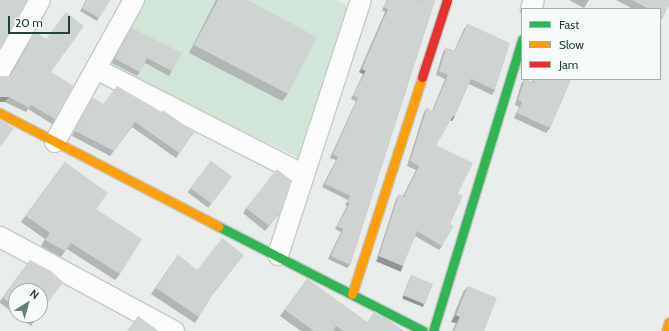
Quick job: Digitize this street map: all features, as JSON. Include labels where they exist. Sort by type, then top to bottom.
[{"type":"street","points":[[0,71],[40,0]]},
{"type":"street","points":[[55,142],[134,0]]},
{"type":"street","points":[[352,294],[447,0]]},
{"type":"street","points":[[278,255],[358,1]]},
{"type":"street","points":[[433,331],[521,42]]},
{"type":"street","points":[[96,69],[304,175]]},
{"type":"street","points":[[0,113],[423,331]]},
{"type":"street","points":[[0,236],[174,331]]},
{"type":"street","points":[[666,331],[669,322]]},
{"type":"green space","points":[[143,0],[337,0],[351,7],[299,158],[107,66]]},
{"type":"building","points":[[0,0],[27,0],[0,49]]},
{"type":"building","points":[[87,0],[110,0],[99,18],[82,8]]},
{"type":"building","points":[[218,0],[247,0],[317,37],[288,94],[194,45]]},
{"type":"building","points":[[388,0],[418,0],[421,2],[422,0],[435,0],[350,265],[331,256],[343,229],[337,226],[350,203],[347,202],[350,196],[325,184],[338,157],[333,154],[358,98],[353,95],[366,71],[362,69],[388,9],[384,7]]},
{"type":"building","points":[[632,0],[669,0],[669,5],[663,17],[661,16],[661,8],[647,8]]},
{"type":"building","points":[[66,12],[84,26],[51,72],[74,86],[55,119],[31,105],[29,108],[9,97],[0,97],[0,76],[10,76],[36,32],[46,39]]},
{"type":"building","points":[[468,24],[510,43],[495,90],[471,79],[455,116],[453,116],[436,145],[473,163],[458,193],[463,196],[450,224],[454,226],[442,246],[417,231],[403,266],[379,256],[399,194],[404,197],[419,166],[410,161],[427,108],[433,111],[448,75],[439,71],[446,48],[454,52]]},
{"type":"building","points":[[132,28],[182,53],[172,71],[147,58],[140,72],[115,59]]},
{"type":"building","points":[[525,80],[533,83],[534,80],[571,80],[550,128],[517,113],[522,102],[518,100]]},
{"type":"building","points":[[117,86],[162,112],[163,110],[194,132],[179,153],[135,122],[114,151],[75,131],[93,98],[103,104]]},
{"type":"building","points":[[0,120],[14,128],[0,147]]},
{"type":"building","points":[[211,161],[232,177],[211,204],[191,188]]},
{"type":"building","points":[[65,162],[108,193],[96,209],[142,239],[120,274],[71,243],[65,251],[45,240],[50,233],[26,216]]},
{"type":"building","points":[[277,169],[292,181],[283,208],[269,226],[246,208]]},
{"type":"building","points":[[222,238],[244,255],[214,292],[199,317],[156,288],[178,255],[197,270]]},
{"type":"building","points":[[30,260],[51,271],[63,282],[48,303],[48,283],[14,283]]},
{"type":"building","points":[[412,275],[433,284],[425,304],[403,295]]},
{"type":"building","points":[[307,279],[367,322],[375,311],[404,331],[343,331],[336,326],[333,331],[314,331],[285,310]]},
{"type":"building","points":[[468,286],[497,298],[484,331],[454,331],[460,317],[456,315]]},
{"type":"building","points":[[8,291],[8,302],[3,298]]},
{"type":"building","points":[[138,316],[159,331],[127,331]]},
{"type":"traffic: fast","points":[[433,331],[521,42]]},
{"type":"traffic: fast","points":[[218,226],[423,331]]},
{"type":"traffic: slow","points":[[352,294],[422,77]]},
{"type":"traffic: slow","points":[[0,113],[218,226]]},
{"type":"traffic: slow","points":[[666,331],[669,322]]},
{"type":"traffic: jam","points":[[422,77],[447,0]]}]
